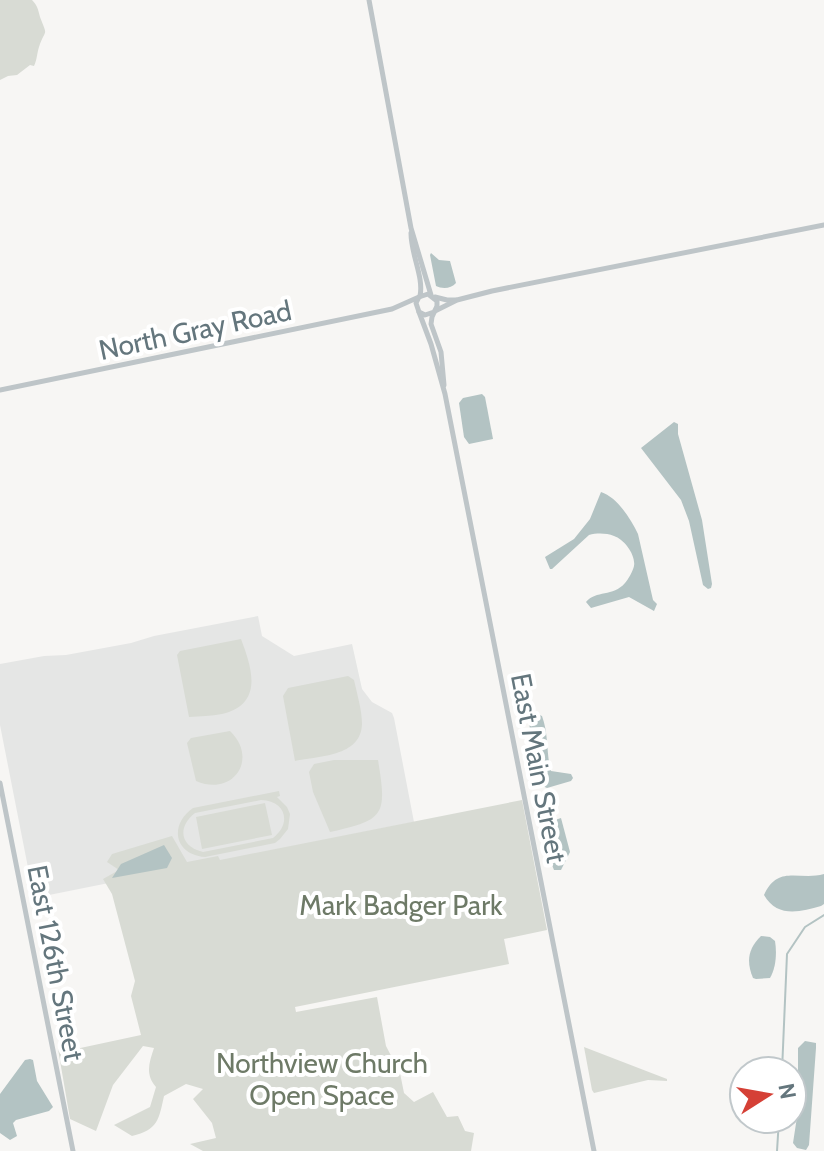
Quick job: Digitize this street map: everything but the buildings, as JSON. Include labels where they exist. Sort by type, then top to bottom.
[{"type":"main road","points":[[369,0],[411,228],[432,296],[437,303],[435,311]]},
{"type":"main road","points":[[411,228],[412,249],[422,285],[416,303],[418,311],[425,315],[457,300],[506,288],[824,225]]},
{"type":"main road","points":[[420,296],[426,294],[457,300]]},
{"type":"main road","name":"North Gray Road","points":[[0,390],[398,307],[420,296]]},
{"type":"main road","name":"North Gray Road","points":[[398,307],[418,311]]},
{"type":"main road","name":"East Main Street","points":[[418,311],[445,394],[594,1151]]},
{"type":"main road","name":"East Main Street","points":[[435,311],[431,324],[441,352],[445,394]]},
{"type":"main road","name":"East 126th Street","points":[[0,783],[73,1151]]},
{"type":"shaded area","points":[[431,253],[439,260],[450,261],[454,285],[446,288],[436,286]]},
{"type":"shaded area","points":[[482,394],[493,439],[469,444],[464,437],[459,403],[463,398]]},
{"type":"shaded area","points":[[674,422],[678,424],[678,434],[702,520],[712,584],[708,589],[703,585],[689,521],[681,500],[641,448]]},
{"type":"shaded area","points":[[601,492],[618,504],[638,534],[653,600],[657,604],[654,611],[629,597],[591,608],[586,602],[620,587],[633,570],[631,552],[622,540],[614,536],[589,535],[550,569],[545,557],[574,539],[590,519]]},
{"type":"shaded area","points":[[258,616],[262,636],[294,656],[352,644],[362,689],[372,702],[392,713],[394,718],[414,822],[34,898],[0,725],[0,664],[131,643]]},
{"type":"shaded area","points":[[528,716],[542,716],[544,723],[551,771],[571,774],[571,781],[547,788],[538,784]]},
{"type":"shaded area","points":[[561,818],[570,852],[561,870],[554,870],[545,829],[546,823]]},
{"type":"shaded area","points":[[164,845],[172,858],[167,868],[112,878],[121,864]]},
{"type":"shaded area","points":[[824,874],[824,904],[821,906],[797,911],[782,910],[764,895],[770,885],[783,877]]},
{"type":"shaded area","points":[[761,936],[775,941],[776,960],[770,978],[756,979],[753,978],[749,961],[753,946]]},
{"type":"shaded area","points":[[805,1041],[816,1043],[809,1145],[806,1150],[797,1148],[793,1143],[794,1135],[808,1135],[808,1055],[798,1055],[798,1048]]},
{"type":"shaded area","points":[[25,1060],[33,1060],[37,1081],[53,1107],[49,1111],[16,1120],[13,1123],[17,1136],[10,1140],[0,1133],[0,1094]]},
{"type":"green space","points":[[0,0],[32,0],[38,8],[45,32],[34,66],[30,65],[17,75],[0,80]]},
{"type":"green space","points":[[241,639],[251,673],[249,694],[244,702],[222,714],[189,717],[177,655],[180,651]]},
{"type":"green space","points":[[348,676],[354,680],[360,708],[360,735],[354,743],[337,753],[295,761],[283,696],[288,688]]},
{"type":"green space","points":[[230,731],[242,753],[238,772],[231,780],[221,784],[209,785],[196,781],[187,743],[191,738]]},
{"type":"green space","points":[[334,760],[378,760],[382,793],[378,812],[372,818],[330,832],[313,792],[309,772],[314,764]]},
{"type":"green space","points":[[279,791],[280,796],[277,797],[290,814],[288,829],[275,843],[205,857],[195,855],[181,845],[178,838],[180,822],[193,808]],"holes":[[[269,801],[284,814],[283,826],[273,838],[203,852],[186,841],[185,824],[195,813]]]},
{"type":"green space","points":[[522,800],[547,930],[504,939],[509,964],[295,1007],[296,1012],[377,997],[386,1046],[400,1073],[404,1093],[414,1102],[433,1092],[447,1117],[458,1116],[465,1131],[474,1133],[471,1151],[203,1151],[190,1144],[216,1138],[212,1123],[193,1099],[203,1089],[186,1084],[164,1096],[159,1117],[152,1127],[132,1136],[114,1125],[150,1107],[156,1087],[149,1073],[154,1048],[143,1046],[113,1085],[96,1131],[70,1119],[58,1049],[71,1050],[141,1035],[131,996],[135,981],[112,894],[103,879],[119,870],[107,862],[112,854],[172,836],[187,862],[218,856],[220,860]]},
{"type":"green space","points":[[265,803],[272,835],[202,849],[196,817]]},
{"type":"green space","points":[[584,1047],[667,1081],[648,1080],[594,1093]]},
{"type":"waterway","points":[[783,1055],[787,954],[805,927],[824,915]]},
{"type":"waterway","points":[[777,1151],[778,1135]]},
{"type":"park label","name":"Mark Badger Park","points":[[401,905]]},
{"type":"park label","name":"Northview Church Open Space","points":[[322,1079]]}]
